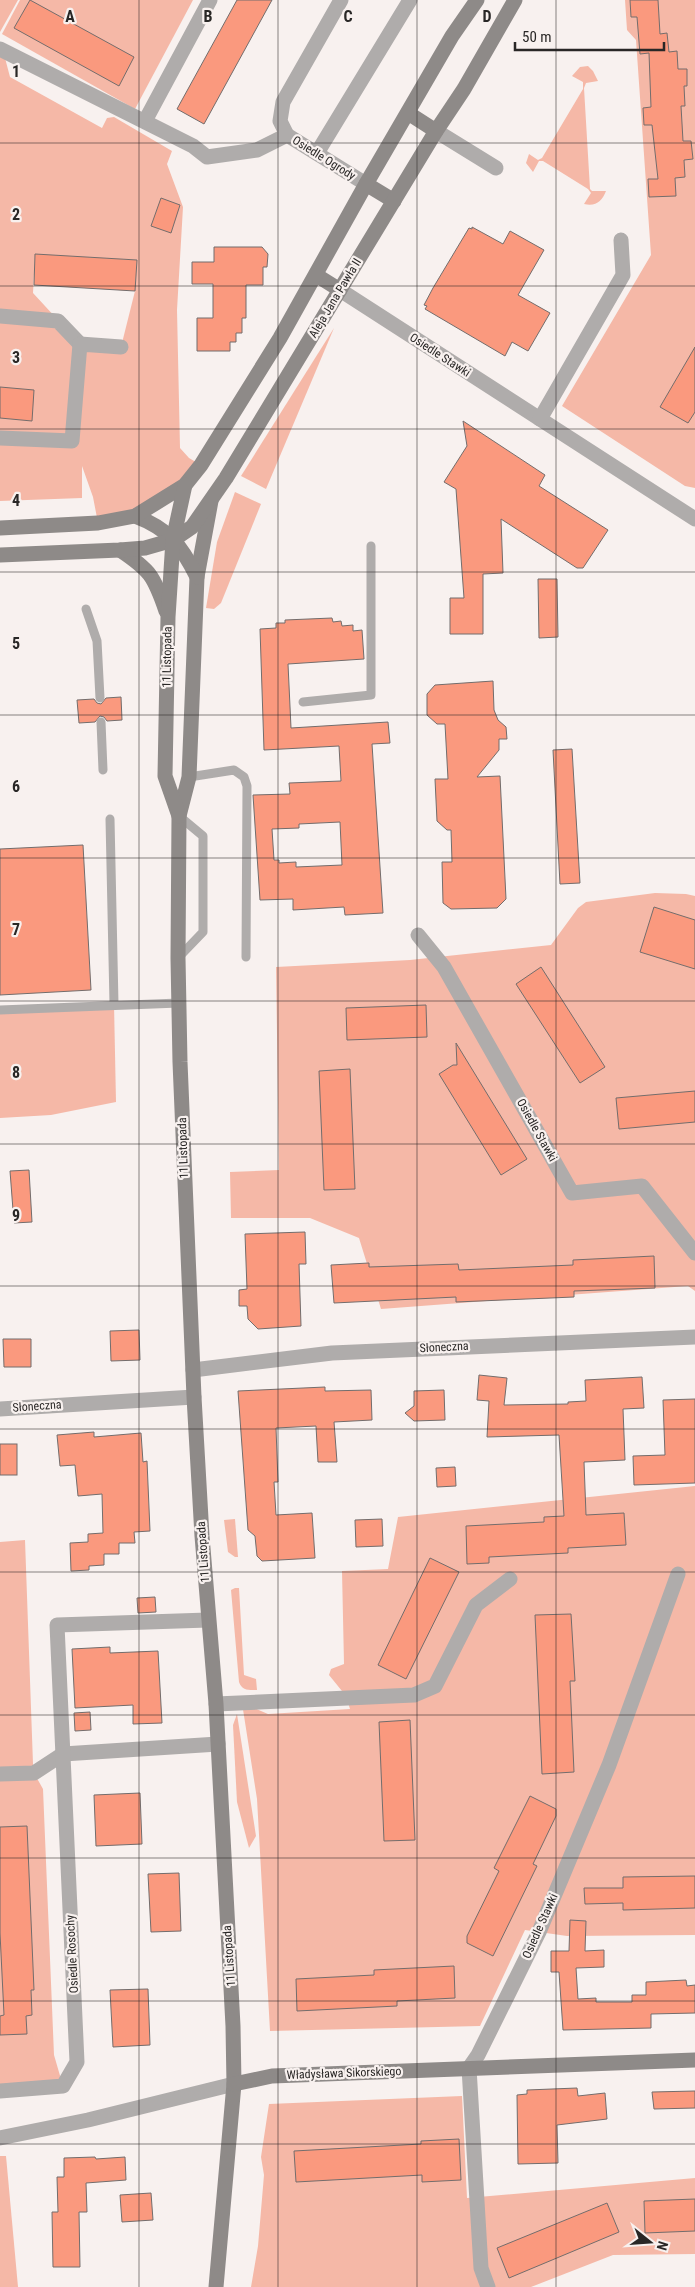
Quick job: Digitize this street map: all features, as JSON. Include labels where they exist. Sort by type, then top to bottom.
[{"type":"street","points":[[145,121],[210,0]]},
{"type":"street","points":[[287,135],[280,122],[280,109],[342,0]]},
{"type":"street","points":[[317,153],[410,0]]},
{"type":"street","points":[[0,528],[98,523],[135,516],[185,486],[201,465],[280,338],[452,36],[477,0]]},
{"type":"street","name":"Aleja Jana Pawła II","points":[[0,555],[146,548],[173,540],[192,527],[211,501],[436,131],[464,89],[513,1]]},
{"type":"street","name":"Osiedle Ogrody","points":[[0,49],[193,146],[207,157],[257,150],[287,135],[366,184]]},
{"type":"street","points":[[408,113],[496,168]]},
{"type":"street","points":[[366,184],[394,202]]},
{"type":"street","points":[[540,419],[623,275],[622,240]]},
{"type":"street","points":[[316,274],[340,290]]},
{"type":"street","name":"Osiedle Stawki","points":[[340,290],[695,519]]},
{"type":"street","points":[[0,316],[58,320],[80,344],[121,347]]},
{"type":"street","points":[[0,438],[72,441],[80,344]]},
{"type":"street","points":[[135,516],[154,523],[173,540],[185,486]]},
{"type":"street","name":"11 Listopada","points":[[211,501],[196,577],[189,777],[179,816],[178,958],[187,1256],[194,1397],[208,1620],[216,1704],[233,2026],[234,2084],[216,2287]]},
{"type":"street","name":"11 Listopada","points":[[173,540],[183,549],[196,577]]},
{"type":"street","name":"11 Listopada","points":[[173,540],[168,617],[165,776],[179,816]]},
{"type":"street","points":[[120,550],[144,566],[157,585],[168,617]]},
{"type":"street","name":"Osiedle Stawki","points":[[418,935],[444,967],[572,1193],[642,1186],[695,1252]]},
{"type":"street","name":"Słoneczna","points":[[194,1370],[332,1352],[695,1337]]},
{"type":"street","name":"Słoneczna","points":[[0,1409],[194,1397]]},
{"type":"street","name":"Osiedle Stawki","points":[[469,2068],[478,2055],[539,1932],[610,1765],[678,1574]]},
{"type":"street","points":[[216,1704],[414,1695],[435,1686],[476,1605],[510,1579]]},
{"type":"street","name":"Osiedle Rosochy","points":[[0,2091],[64,2086],[77,2062],[56,1625],[208,1620]]},
{"type":"street","points":[[0,1774],[34,1773],[63,1754],[218,1744]]},
{"type":"street","name":"Władysława Sikorskiego","points":[[0,2138],[88,2120],[272,2076],[695,2060]]},
{"type":"street","points":[[469,2068],[481,2268],[488,2287]]},
{"type":"lane","points":[[303,702],[371,695],[371,546]]},
{"type":"lane","points":[[86,609],[96,641],[100,698]]},
{"type":"lane","points":[[101,722],[103,770]]},
{"type":"lane","points":[[189,777],[234,770],[244,777],[247,786],[246,956]]},
{"type":"lane","points":[[178,958],[203,932],[204,836],[179,816]]},
{"type":"lane","points":[[110,820],[114,1004]]},
{"type":"lane","points":[[0,1010],[114,1004],[179,1003]]},
{"type":"shaded area","points":[[0,0],[18,0],[0,32]]},
{"type":"shaded area","points":[[20,0],[193,0],[135,109],[2,34]]},
{"type":"shaded area","points":[[625,0],[695,0],[695,488],[685,486],[562,406],[651,255],[636,40],[627,30]]},
{"type":"shaded area","points":[[0,56],[5,58],[10,77],[102,128],[107,118],[114,117],[172,151],[167,164],[183,207],[177,310],[180,448],[189,458],[201,465],[159,502],[98,523],[93,497],[82,466],[82,498],[0,501]],"holes":[[[35,255],[137,260],[135,291],[121,347],[80,344],[33,293]]]},
{"type":"shaded area","points":[[588,66],[598,81],[586,83],[584,88],[590,189],[592,191],[606,191],[603,198],[592,205],[584,204],[591,193],[588,189],[543,161],[539,161],[533,172],[526,163],[529,154],[538,160],[542,158],[583,89],[583,82],[572,76],[580,67]]},
{"type":"shaded area","points":[[334,328],[266,489],[241,476]]},
{"type":"shaded area","points":[[235,492],[261,504],[221,603],[214,609],[206,608],[217,542]]},
{"type":"shaded area","points":[[655,893],[695,896],[695,1291],[688,1286],[381,1309],[359,1238],[310,1218],[231,1218],[230,1172],[279,1170],[276,967],[410,960],[551,945],[578,908],[586,902]]},
{"type":"shaded area","points":[[114,1004],[116,1102],[51,1115],[0,1118],[0,1010]]},
{"type":"shaded area","points":[[695,1486],[695,1935],[567,1936],[525,1930],[480,2026],[270,2031],[257,1799],[242,1703],[268,1714],[350,1709],[346,1696],[329,1675],[331,1669],[344,1664],[342,1571],[388,1569],[398,1517]]},
{"type":"shaded area","points":[[235,1519],[238,1557],[228,1552],[224,1520]]},
{"type":"shaded area","points":[[25,1540],[33,1764],[34,1773],[43,1789],[54,2055],[63,2086],[0,2091],[0,1542]]},
{"type":"shaded area","points":[[239,1588],[244,1675],[256,1679],[257,1690],[244,1688],[239,1682],[231,1590]]},
{"type":"shaded area","points":[[237,1714],[256,1836],[249,1848],[237,1802],[233,1725]]},
{"type":"shaded area","points":[[462,2096],[467,2198],[695,2178],[695,2254],[613,2255],[531,2287],[251,2287],[258,2246],[264,2175],[261,2157],[269,2104]]},
{"type":"shaded area","points":[[0,2156],[6,2156],[18,2287],[0,2287]]},
{"type":"building","points":[[30,0],[134,57],[119,86],[14,28]]},
{"type":"building","points":[[237,0],[272,0],[204,124],[177,109]]},
{"type":"building","points":[[630,0],[658,0],[660,34],[667,33],[669,52],[677,51],[678,69],[687,69],[687,86],[684,86],[685,106],[681,106],[683,141],[691,141],[693,159],[684,160],[685,177],[675,178],[676,196],[649,197],[648,179],[658,179],[652,125],[644,125],[643,108],[651,107],[649,53],[640,54],[637,17],[631,17]]},
{"type":"building","points":[[161,198],[180,205],[171,233],[151,226]]},
{"type":"building","points":[[472,227],[503,244],[510,231],[544,250],[518,295],[550,313],[528,351],[512,342],[505,356],[425,309],[427,306],[424,305],[433,288],[469,228],[472,229]]},
{"type":"building","points":[[214,247],[262,247],[268,254],[267,267],[263,267],[263,285],[246,285],[246,318],[242,318],[242,333],[236,333],[236,342],[230,342],[230,351],[197,351],[197,318],[213,318],[213,284],[192,284],[192,262],[214,262]]},
{"type":"building","points":[[35,254],[137,260],[135,291],[34,285]]},
{"type":"building","points":[[695,347],[695,412],[688,423],[660,407]]},
{"type":"building","points":[[0,387],[34,390],[32,421],[0,418]]},
{"type":"building","points":[[463,421],[545,475],[539,486],[608,530],[583,568],[577,568],[501,519],[503,573],[483,574],[483,634],[450,634],[450,598],[464,598],[456,489],[444,482],[467,446]]},
{"type":"building","points":[[538,579],[557,579],[558,637],[539,638]]},
{"type":"building","points":[[332,618],[333,622],[341,621],[342,626],[353,625],[353,631],[362,630],[364,659],[288,664],[291,728],[388,722],[390,743],[372,744],[383,913],[345,915],[344,907],[293,910],[293,899],[260,900],[253,795],[290,794],[289,783],[341,781],[339,746],[264,750],[260,629],[276,628],[276,623],[285,623],[285,620]],"holes":[[[340,822],[342,865],[296,867],[296,862],[279,863],[279,860],[274,860],[272,829],[299,828],[299,824]]]},
{"type":"building","points":[[493,681],[494,710],[498,720],[506,727],[507,739],[499,739],[499,750],[477,777],[500,776],[506,899],[497,908],[451,909],[443,903],[442,862],[452,862],[451,830],[447,830],[437,821],[435,779],[448,779],[445,724],[437,724],[427,715],[427,694],[435,685]]},
{"type":"building","points":[[121,697],[122,720],[107,721],[104,717],[100,716],[95,722],[79,723],[77,700],[94,699],[97,703],[101,704],[106,698]]},
{"type":"building","points":[[572,749],[580,883],[560,884],[553,750]]},
{"type":"building","points":[[83,845],[91,990],[0,995],[0,849]]},
{"type":"building","points":[[654,907],[695,920],[695,969],[640,952]]},
{"type":"building","points":[[541,967],[605,1067],[580,1083],[516,984]]},
{"type":"building","points":[[426,1005],[427,1037],[347,1040],[346,1008]]},
{"type":"building","points":[[456,1043],[527,1159],[501,1175],[439,1074],[453,1065],[457,1065]]},
{"type":"building","points":[[350,1069],[355,1189],[324,1190],[319,1071]]},
{"type":"building","points":[[695,1091],[695,1122],[619,1129],[616,1098]]},
{"type":"building","points":[[29,1170],[32,1222],[14,1223],[10,1171]]},
{"type":"building","points":[[305,1232],[306,1264],[299,1264],[301,1326],[258,1329],[248,1319],[247,1306],[239,1306],[239,1290],[247,1289],[245,1234]]},
{"type":"building","points":[[654,1256],[655,1288],[574,1291],[574,1297],[456,1302],[456,1297],[334,1303],[331,1265],[369,1263],[369,1267],[458,1264],[459,1270],[573,1265],[573,1260]]},
{"type":"building","points":[[139,1330],[140,1360],[111,1361],[110,1331]]},
{"type":"building","points":[[3,1339],[31,1339],[31,1367],[4,1367]]},
{"type":"building","points":[[479,1375],[507,1378],[504,1405],[568,1404],[568,1402],[586,1401],[585,1380],[642,1377],[644,1408],[623,1409],[625,1460],[584,1462],[586,1515],[624,1513],[626,1545],[568,1548],[568,1553],[489,1557],[489,1563],[467,1564],[466,1526],[544,1522],[544,1517],[564,1516],[559,1435],[487,1437],[489,1401],[477,1400]]},
{"type":"building","points":[[325,1387],[325,1391],[371,1390],[372,1420],[334,1422],[337,1462],[318,1462],[316,1426],[276,1428],[278,1482],[274,1482],[276,1515],[312,1513],[315,1558],[262,1561],[257,1556],[255,1536],[248,1530],[238,1391]]},
{"type":"building","points":[[444,1390],[445,1420],[414,1421],[405,1413],[414,1406],[414,1391]]},
{"type":"building","points":[[695,1399],[695,1483],[634,1485],[633,1456],[665,1455],[663,1400]]},
{"type":"building","points":[[94,1432],[94,1437],[141,1433],[143,1462],[147,1461],[150,1531],[134,1532],[135,1543],[119,1543],[119,1554],[104,1554],[104,1565],[89,1566],[89,1570],[71,1571],[70,1543],[88,1542],[88,1534],[103,1533],[102,1494],[78,1496],[75,1465],[60,1466],[57,1435]]},
{"type":"building","points":[[0,1444],[17,1444],[17,1475],[0,1475]]},
{"type":"building","points":[[455,1467],[456,1486],[437,1487],[436,1468]]},
{"type":"building","points":[[382,1519],[383,1546],[356,1547],[355,1520]]},
{"type":"building","points":[[430,1558],[459,1572],[406,1679],[378,1665]]},
{"type":"building","points":[[155,1597],[156,1612],[138,1613],[137,1598]]},
{"type":"building","points":[[571,1614],[575,1681],[570,1681],[574,1772],[542,1774],[535,1615]]},
{"type":"building","points":[[110,1647],[110,1653],[158,1651],[162,1723],[133,1724],[133,1705],[75,1708],[72,1649]]},
{"type":"building","points":[[90,1712],[91,1730],[75,1731],[74,1713]]},
{"type":"building","points":[[410,1720],[415,1840],[384,1841],[379,1722]]},
{"type":"building","points":[[140,1793],[142,1844],[96,1846],[94,1795]]},
{"type":"building","points":[[530,1796],[556,1809],[556,1816],[533,1864],[537,1866],[493,1956],[467,1943],[467,1936],[499,1871],[494,1868]]},
{"type":"building","points":[[27,1826],[34,1990],[31,1990],[32,2015],[26,2016],[27,2034],[0,2035],[0,2016],[4,2015],[0,1933],[0,1827]]},
{"type":"building","points":[[179,1873],[181,1931],[151,1932],[148,1874]]},
{"type":"building","points":[[695,1876],[695,1908],[623,1910],[623,1903],[585,1904],[584,1888],[623,1888],[623,1877]]},
{"type":"building","points":[[570,1920],[586,1921],[585,1951],[604,1950],[604,1967],[576,1968],[578,1999],[596,1998],[596,2002],[632,2002],[632,1995],[646,1995],[646,1982],[686,1980],[687,1986],[695,1985],[695,2013],[651,2014],[651,2028],[563,2030],[559,1972],[551,1972],[551,1951],[569,1951]]},
{"type":"building","points":[[454,1966],[455,1998],[397,2001],[397,2006],[297,2011],[296,1979],[374,1975],[374,1970]]},
{"type":"building","points":[[148,1989],[150,2045],[113,2047],[110,1990]]},
{"type":"building","points":[[577,2088],[578,2096],[605,2093],[607,2119],[557,2125],[558,2163],[518,2164],[517,2095],[527,2094],[527,2090]]},
{"type":"building","points":[[695,2091],[695,2108],[654,2109],[652,2092]]},
{"type":"building","points":[[459,2139],[461,2180],[422,2182],[422,2175],[296,2182],[294,2151],[421,2144],[421,2141]]},
{"type":"building","points":[[95,2157],[96,2159],[125,2157],[126,2180],[86,2183],[87,2212],[79,2212],[80,2267],[53,2267],[52,2212],[58,2212],[57,2177],[64,2177],[64,2158]]},
{"type":"building","points":[[151,2193],[153,2220],[122,2222],[120,2195]]},
{"type":"building","points":[[695,2199],[695,2231],[645,2233],[644,2201]]},
{"type":"building","points":[[607,2203],[619,2232],[509,2278],[497,2248]]}]
